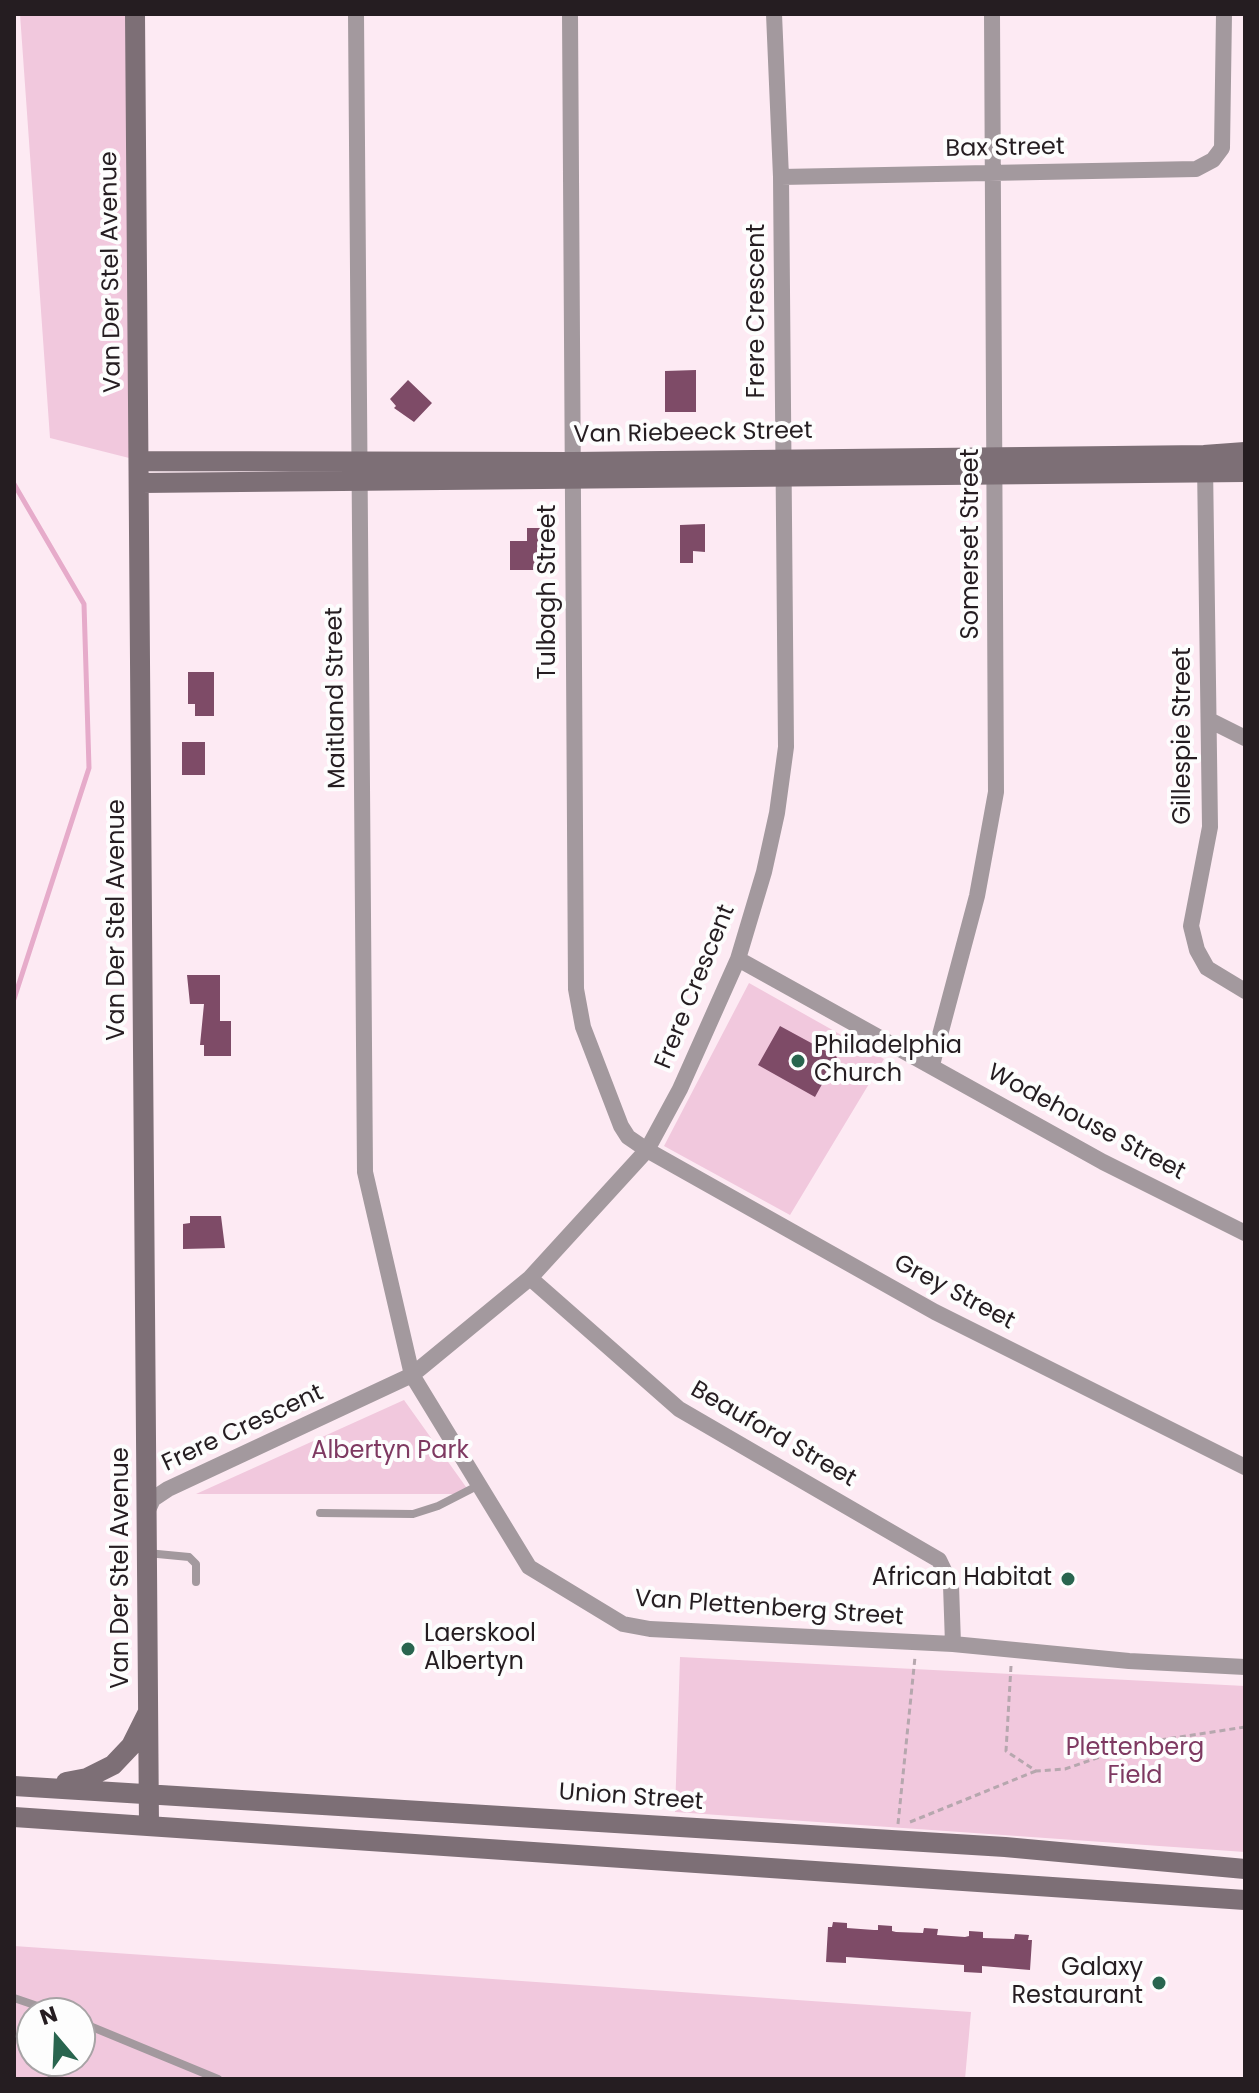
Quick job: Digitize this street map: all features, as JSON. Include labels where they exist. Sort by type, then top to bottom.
[{"type":"street","name":"Van Der Stel Avenue","points":[[135,14],[141,461],[149,1825]]},
{"type":"street","name":"Maitland Street","points":[[356,14],[365,1172],[412,1375]]},
{"type":"street","name":"Tulbagh Street","points":[[570,14],[577,1004],[621,1126],[628,1137],[647,1150]]},
{"type":"street","name":"Frere Crescent","points":[[146,1515],[153,1499],[168,1489],[412,1375],[530,1278],[647,1150],[680,1089],[738,959],[759,894],[784,774],[781,177],[774,14]]},
{"type":"street","name":"Somerset Street","points":[[932,1065],[966,942],[995,810],[992,14]]},
{"type":"street","name":"Bax Street","points":[[781,177],[1184,172],[1205,165],[1222,148],[1224,14]]},
{"type":"street","name":"Van Riebeeck Street","points":[[783,468],[995,477],[1205,464],[1245,452]]},
{"type":"street","name":"Van Riebeeck Street","points":[[141,483],[263,471],[783,468],[995,456],[1205,464],[1245,472]]},
{"type":"street","name":"Van Riebeeck Street","points":[[141,461],[263,471]]},
{"type":"street","name":"Gillespie Street","points":[[1205,464],[1211,721],[1210,827],[1192,914],[1193,939],[1212,973],[1245,991]]},
{"type":"street","points":[[1211,721],[1245,738]]},
{"type":"street","name":"Wodehouse Street","points":[[738,959],[1103,1162],[1245,1233]]},
{"type":"street","name":"Grey Street","points":[[647,1150],[935,1312],[1245,1467]]},
{"type":"street","name":"Beauford Street","points":[[530,1278],[679,1409],[939,1560],[951,1585],[953,1644]]},
{"type":"street","name":"Van Plettenberg Street","points":[[412,1375],[529,1567],[623,1624],[650,1629],[953,1644],[1245,1667]]},
{"type":"street","points":[[24,1786],[87,1778],[113,1765],[131,1746],[148,1711]]},
{"type":"street","name":"Union Street","points":[[24,1786],[982,1846],[1245,1869]]},
{"type":"street","points":[[14,1817],[1245,1900]]},
{"type":"street","points":[[599,1855],[600,1822]]},
{"type":"street","points":[[978,1880],[982,1846]]},
{"type":"lane","points":[[320,1513],[413,1514],[438,1506],[479,1485]]},
{"type":"lane","points":[[146,1553],[189,1557],[196,1564],[196,1582]]},
{"type":"lane","points":[[96,2029],[218,2079]]},
{"type":"path","points":[[917,1643],[897,1828],[954,1801],[1036,1771],[1065,1769],[1140,1743],[1245,1727]]},
{"type":"path","points":[[1011,1650],[1006,1751],[1036,1771]]},
{"type":"green space","points":[[20,14],[135,14],[141,461],[50,438]]},
{"type":"green space","points":[[749,983],[884,1059],[790,1215],[664,1146]]},
{"type":"green space","name":"Albertyn Park","points":[[404,1400],[471,1494],[196,1494]]},
{"type":"green space","name":"Plettenberg Field","points":[[680,1657],[1245,1686],[1245,1852],[675,1812]]},
{"type":"green space","points":[[14,1946],[971,2012],[965,2079],[14,2079]]},
{"type":"building","points":[[696,370],[696,412],[665,412],[665,371]]},
{"type":"building","points":[[408,380],[432,403],[414,422],[394,408],[396,406],[390,399]]},
{"type":"building","points":[[705,524],[705,552],[693,551],[693,563],[680,563],[680,525]]},
{"type":"building","points":[[527,528],[543,528],[543,570],[510,570],[510,541],[527,541]]},
{"type":"building","points":[[188,672],[214,672],[214,716],[195,716],[195,704],[188,704]]},
{"type":"building","points":[[182,742],[205,742],[205,775],[182,775]]},
{"type":"building","points":[[187,975],[220,975],[220,1021],[231,1021],[231,1056],[204,1056],[204,1045],[200,1045],[204,1004],[190,1004]]},
{"type":"building","name":"Philadelphia Church","points":[[780,1026],[837,1057],[815,1097],[758,1065]]},
{"type":"building","points":[[190,1216],[221,1216],[225,1248],[183,1249],[183,1224],[190,1223]]},
{"type":"building","points":[[833,1922],[847,1923],[847,1928],[874,1930],[878,1930],[878,1925],[892,1926],[892,1931],[896,1932],[923,1933],[924,1928],[938,1929],[937,1935],[965,1937],[969,1936],[969,1931],[983,1932],[983,1938],[1014,1939],[1015,1934],[1029,1935],[1028,1940],[1032,1940],[1030,1970],[982,1966],[982,1973],[964,1972],[964,1965],[846,1957],[846,1963],[826,1962],[828,1927],[832,1927]]},
{"type":"waterway","points":[[14,484],[84,604],[89,768],[14,999]]},
{"type":"place","name":"Philadelphia Church","points":[[798,1061]]},
{"type":"place","name":"African Habitat","points":[[1068,1579]]},
{"type":"place","name":"Laerskool Albertyn","points":[[408,1649]]},
{"type":"place","name":"Galaxy Restaurant","points":[[1159,1983]]}]
